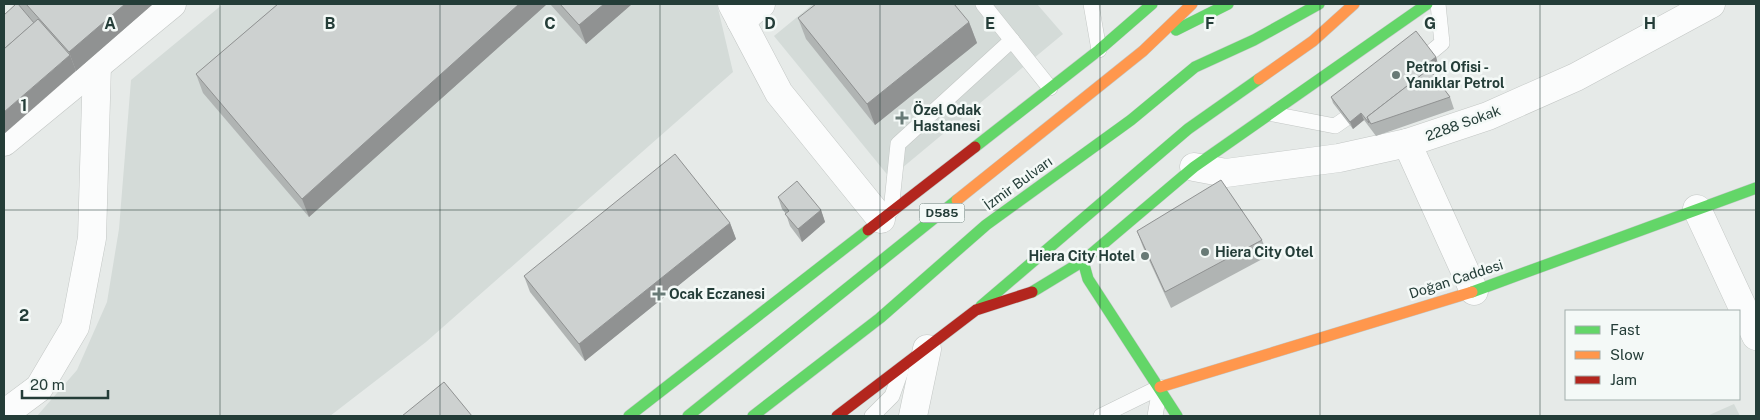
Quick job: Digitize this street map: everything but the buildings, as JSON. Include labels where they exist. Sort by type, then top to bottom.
[{"type":"main road","points":[[629,416],[1099,50],[1152,4]]},
{"type":"main road","points":[[1126,27],[1187,4]]},
{"type":"main road","name":"İzmir Bulvarı","points":[[688,416],[1143,51],[1192,4]]},
{"type":"main road","points":[[1143,51],[1192,21],[1228,4]]},
{"type":"main road","name":"İzmir Bulvarı","points":[[753,416],[880,318],[986,225],[1131,120],[1195,67],[1254,40],[1319,4]]},
{"type":"main road","points":[[837,416],[976,310],[1023,267],[1188,129],[1313,40],[1354,4]]},
{"type":"main road","points":[[976,310],[1029,294],[1083,261],[1194,167],[1273,114],[1427,4]]},
{"type":"main road","points":[[1195,67],[1242,33]]},
{"type":"main road","name":"Doğan Caddesi","points":[[1160,387],[1474,290],[1756,188]]},
{"type":"main road","points":[[1083,261],[1088,279],[1160,387],[1177,416]]},
{"type":"street","points":[[4,142],[172,4]]},
{"type":"street","points":[[761,4],[736,12],[779,93],[886,215]]},
{"type":"street","name":"2288 Sokak","points":[[1194,167],[1226,173],[1339,158],[1407,143],[1488,116],[1576,77],[1711,4]]},
{"type":"street","points":[[4,414],[39,388],[75,327],[92,238],[97,64]]},
{"type":"street","points":[[1407,143],[1474,290]]},
{"type":"street","points":[[1697,209],[1756,336]]},
{"type":"street","points":[[913,416],[927,349]]},
{"type":"lane","points":[[982,4],[1050,88]]},
{"type":"lane","points":[[1091,4],[1099,50]]},
{"type":"lane","points":[[1430,52],[1442,43],[1438,4]]},
{"type":"lane","points":[[886,215],[898,144],[1012,40]]},
{"type":"lane","points":[[1273,114],[1335,126],[1345,119]]},
{"type":"lane","points":[[872,416],[892,396],[902,368]]},
{"type":"lane","points":[[1101,416],[1160,387]]},
{"type":"lane","points":[[1155,416],[1160,387]]},
{"type":"shaded area","points":[[223,4],[717,4],[733,72],[426,342],[330,416],[37,416],[77,370],[107,302],[119,229],[131,80]]},
{"type":"shaded area","name":"Özel Odak Hastanesi","points":[[813,4],[1037,4],[1063,34],[890,178],[774,36]]},
{"type":"shaded area","points":[[1734,404],[1740,416],[1707,416]]},
{"type":"traffic: fast","points":[[975,147],[1099,50],[1152,4]]},
{"type":"traffic: fast","points":[[1176,30],[1228,4]]},
{"type":"traffic: fast","points":[[753,416],[880,318],[986,225],[1131,120],[1195,67],[1254,40],[1319,4]]},
{"type":"traffic: fast","points":[[1032,292],[1083,261],[1194,167],[1427,4]]},
{"type":"traffic: fast","points":[[981,306],[1188,129],[1259,79]]},
{"type":"traffic: fast","points":[[1472,292],[1756,188]]},
{"type":"traffic: fast","points":[[688,416],[957,200]]},
{"type":"traffic: fast","points":[[629,416],[868,230]]},
{"type":"traffic: fast","points":[[1083,261],[1088,279],[1177,416]]},
{"type":"traffic: slow","points":[[957,200],[1143,51],[1192,4]]},
{"type":"traffic: slow","points":[[1259,79],[1313,41],[1354,4]]},
{"type":"traffic: slow","points":[[1160,387],[1472,292]]},
{"type":"traffic: jam","points":[[868,230],[975,147]]},
{"type":"traffic: jam","points":[[837,416],[976,310],[1032,292]]},
{"type":"place","name":"Petrol Ofisi - Yanıklar Petrol","points":[[1396,75]]},
{"type":"place","name":"Özel Odak Hastanesi","points":[[902,118]]},
{"type":"place","name":"Hiera City Otel","points":[[1205,252]]},
{"type":"place","name":"Hiera City Hotel","points":[[1145,256]]},
{"type":"place","name":"Ocak Eczanesi","points":[[659,294]]}]
